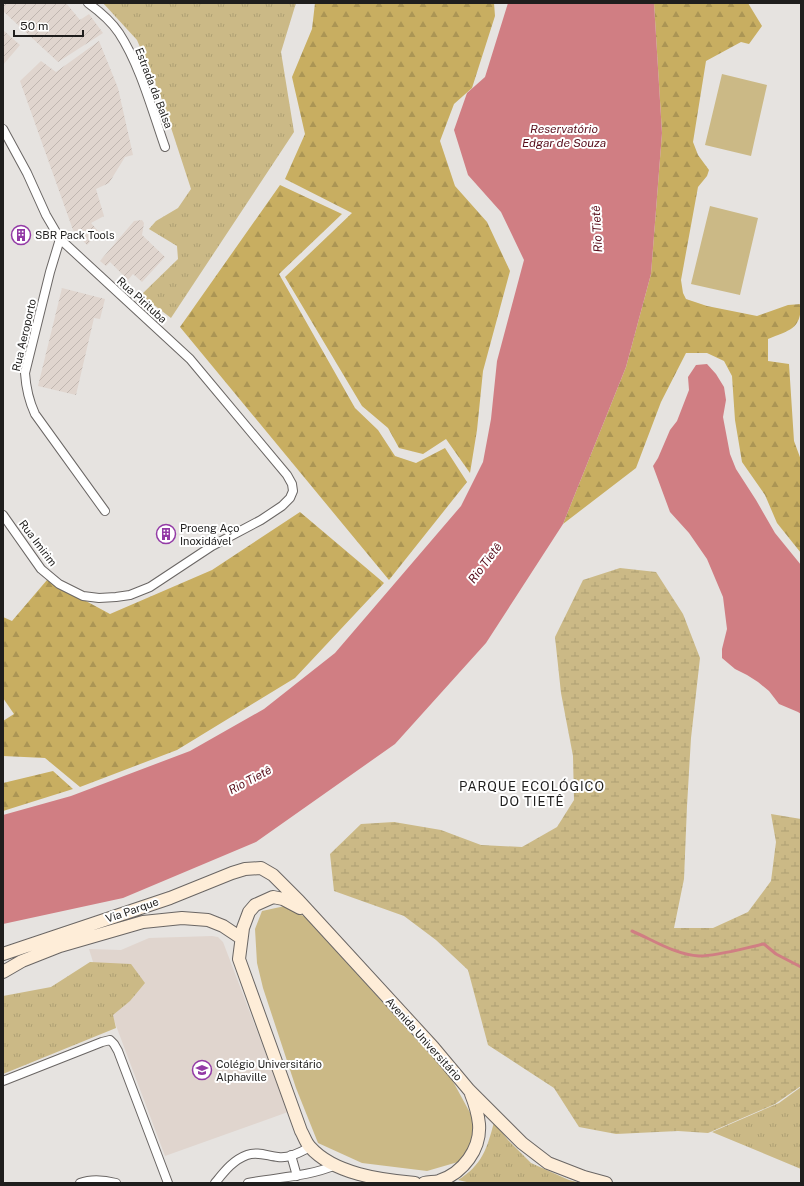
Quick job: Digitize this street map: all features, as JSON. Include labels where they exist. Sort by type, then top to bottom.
[{"type":"main road","name":"Avenida Universitário","points":[[262,868],[273,875],[308,912],[434,1047],[469,1090],[511,1132],[548,1163],[568,1172],[606,1183]]},
{"type":"main road","name":"Via Parque","points":[[3,954],[170,898],[232,873],[246,869],[262,868]]},
{"type":"main road","points":[[308,912],[283,899],[274,897],[266,899],[255,905],[249,912],[242,928],[239,959],[301,1131],[310,1147],[336,1165],[364,1175],[415,1183]]},
{"type":"main road","name":"Via Parque","points":[[3,972],[22,961],[60,946],[143,922],[182,918],[208,920],[223,926],[241,938]]},
{"type":"main road","points":[[424,1183],[439,1181],[455,1173],[468,1160],[477,1143],[479,1125],[476,1106],[469,1090]]},
{"type":"street","name":"Estrada da Balsa","points":[[88,3],[108,19],[118,32],[131,56],[164,147]]},
{"type":"street","name":"Rua Pirituba","points":[[3,129],[27,173],[46,215],[60,239],[190,359],[287,475]]},
{"type":"street","name":"Rua Aeroporto","points":[[60,239],[50,272],[25,373],[26,384],[35,414],[105,511]]},
{"type":"street","name":"Rua Imirim","points":[[3,515],[41,570],[59,584],[83,596],[99,598],[116,597],[130,595],[150,587],[175,572],[212,546],[260,520],[282,506],[290,498],[293,491],[292,484],[287,475]]},
{"type":"street","points":[[3,1081],[110,1040],[118,1051],[131,1083],[168,1183]]},
{"type":"street","points":[[215,1183],[234,1161],[248,1154],[264,1154],[279,1158],[310,1147]]},
{"type":"street","points":[[291,1155],[297,1176]]},
{"type":"street","points":[[248,1183],[318,1172],[336,1165]]},
{"type":"street","points":[[80,1183],[91,1180],[116,1183]]},
{"type":"shaded area","points":[[3,3],[66,3],[80,20],[89,14],[103,33],[58,62],[3,11]]},
{"type":"shaded area","points":[[3,30],[20,45],[3,65]]},
{"type":"shaded area","points":[[99,41],[118,88],[133,155],[125,157],[109,183],[96,189],[104,216],[91,223],[99,232],[87,245],[73,230],[20,81],[41,61],[56,72]]},
{"type":"shaded area","points":[[142,220],[144,223],[142,235],[165,257],[142,282],[133,274],[128,280],[110,262],[106,266],[100,261],[134,221]]},
{"type":"shaded area","points":[[62,288],[105,299],[100,319],[94,318],[76,395],[38,386]]},
{"type":"shaded area","name":"Colégio Universitário Alphaville","points":[[218,937],[223,942],[288,1112],[165,1156],[97,975],[89,949],[121,950],[149,938]]},
{"type":"green space","points":[[103,3],[296,3],[281,52],[294,132],[171,318],[141,295],[178,259],[177,246],[149,229],[156,221],[178,208],[191,189],[161,97],[137,40]]},
{"type":"green space","points":[[315,3],[494,3],[495,16],[472,88],[454,104],[440,141],[455,186],[487,222],[510,271],[483,371],[477,430],[470,473],[446,439],[423,454],[399,448],[388,428],[362,406],[285,277],[352,213],[285,179],[305,134],[292,77],[312,29]]},
{"type":"green space","points":[[654,3],[748,3],[762,26],[749,44],[741,42],[706,61],[693,142],[698,155],[709,170],[707,176],[698,187],[681,280],[683,293],[686,299],[707,306],[757,316],[788,305],[801,304],[799,319],[796,324],[788,331],[768,339],[768,361],[789,364],[794,441],[801,460],[801,553],[777,523],[765,495],[742,462],[735,420],[732,376],[724,361],[707,353],[686,353],[661,402],[636,468],[563,524],[626,367],[651,274],[662,133]]},
{"type":"green space","points":[[722,74],[767,85],[751,156],[705,145]]},
{"type":"green space","points":[[280,185],[342,214],[279,274],[355,408],[378,430],[395,456],[416,463],[445,448],[467,482],[389,580],[180,327]]},
{"type":"green space","points":[[710,206],[758,218],[740,295],[691,284]]},
{"type":"green space","points":[[300,512],[384,583],[295,678],[177,750],[80,787],[45,758],[3,756],[3,721],[14,714],[3,698],[3,617],[12,621],[47,580],[110,614],[212,570]]},
{"type":"green space","points":[[620,568],[656,572],[683,614],[700,658],[691,738],[684,879],[674,928],[713,928],[748,912],[771,881],[776,842],[771,814],[801,819],[801,1086],[775,1104],[708,1133],[678,1131],[616,1134],[579,1127],[554,1088],[488,1045],[468,970],[436,940],[404,916],[334,891],[330,854],[361,824],[394,822],[441,830],[481,845],[522,847],[557,827],[574,800],[573,756],[561,693],[555,637],[583,580]]},
{"type":"green space","points":[[53,771],[73,789],[3,811],[3,783]]},
{"type":"green space","points":[[285,906],[305,917],[450,1076],[474,1120],[473,1139],[469,1150],[458,1162],[427,1171],[362,1163],[318,1143],[296,1088],[263,988],[257,963],[255,929],[262,911]]},
{"type":"green space","points":[[90,962],[131,964],[145,983],[130,1001],[113,1015],[116,1028],[3,1074],[3,996],[51,987]]},
{"type":"green space","points":[[801,1087],[801,1169],[712,1132],[779,1103]]},
{"type":"green space","points":[[494,1122],[508,1140],[531,1163],[569,1180],[581,1183],[471,1183],[458,1180],[473,1168],[482,1156],[489,1140]]},
{"type":"water","name":"Reservatório Edgar de Souza","points":[[508,3],[654,3],[662,133],[651,274],[626,367],[563,524],[486,643],[395,744],[256,842],[123,898],[3,924],[3,815],[71,796],[190,751],[264,709],[335,653],[461,506],[483,462],[491,419],[497,361],[524,260],[501,212],[468,175],[454,130],[467,93],[485,77]]},
{"type":"water","points":[[707,364],[716,374],[724,387],[726,400],[723,417],[730,454],[736,469],[775,533],[801,565],[801,714],[779,704],[769,691],[758,682],[735,669],[722,658],[722,649],[727,629],[723,597],[707,559],[689,533],[670,512],[653,466],[670,430],[677,421],[689,390],[688,377],[696,365]]},
{"type":"waterway","points":[[632,931],[673,950],[699,956],[723,953],[764,944],[776,954],[801,967]]},
{"type":"place","name":"SBR Pack Tools","points":[[21,235]]},
{"type":"place","name":"Proeng Aço Inoxidável","points":[[166,534]]},
{"type":"place","name":"Colégio Universitário Alphaville","points":[[202,1070]]},
{"type":"district","name":"PARQUE ECOLÓGICO DO TIETÊ","points":[[532,794]]},
{"type":"water label","name":"Rio Tietê","points":[[597,229]]},
{"type":"water label","name":"Rio Tietê","points":[[485,563]]},
{"type":"water label","name":"Rio Tietê","points":[[250,780]]}]
